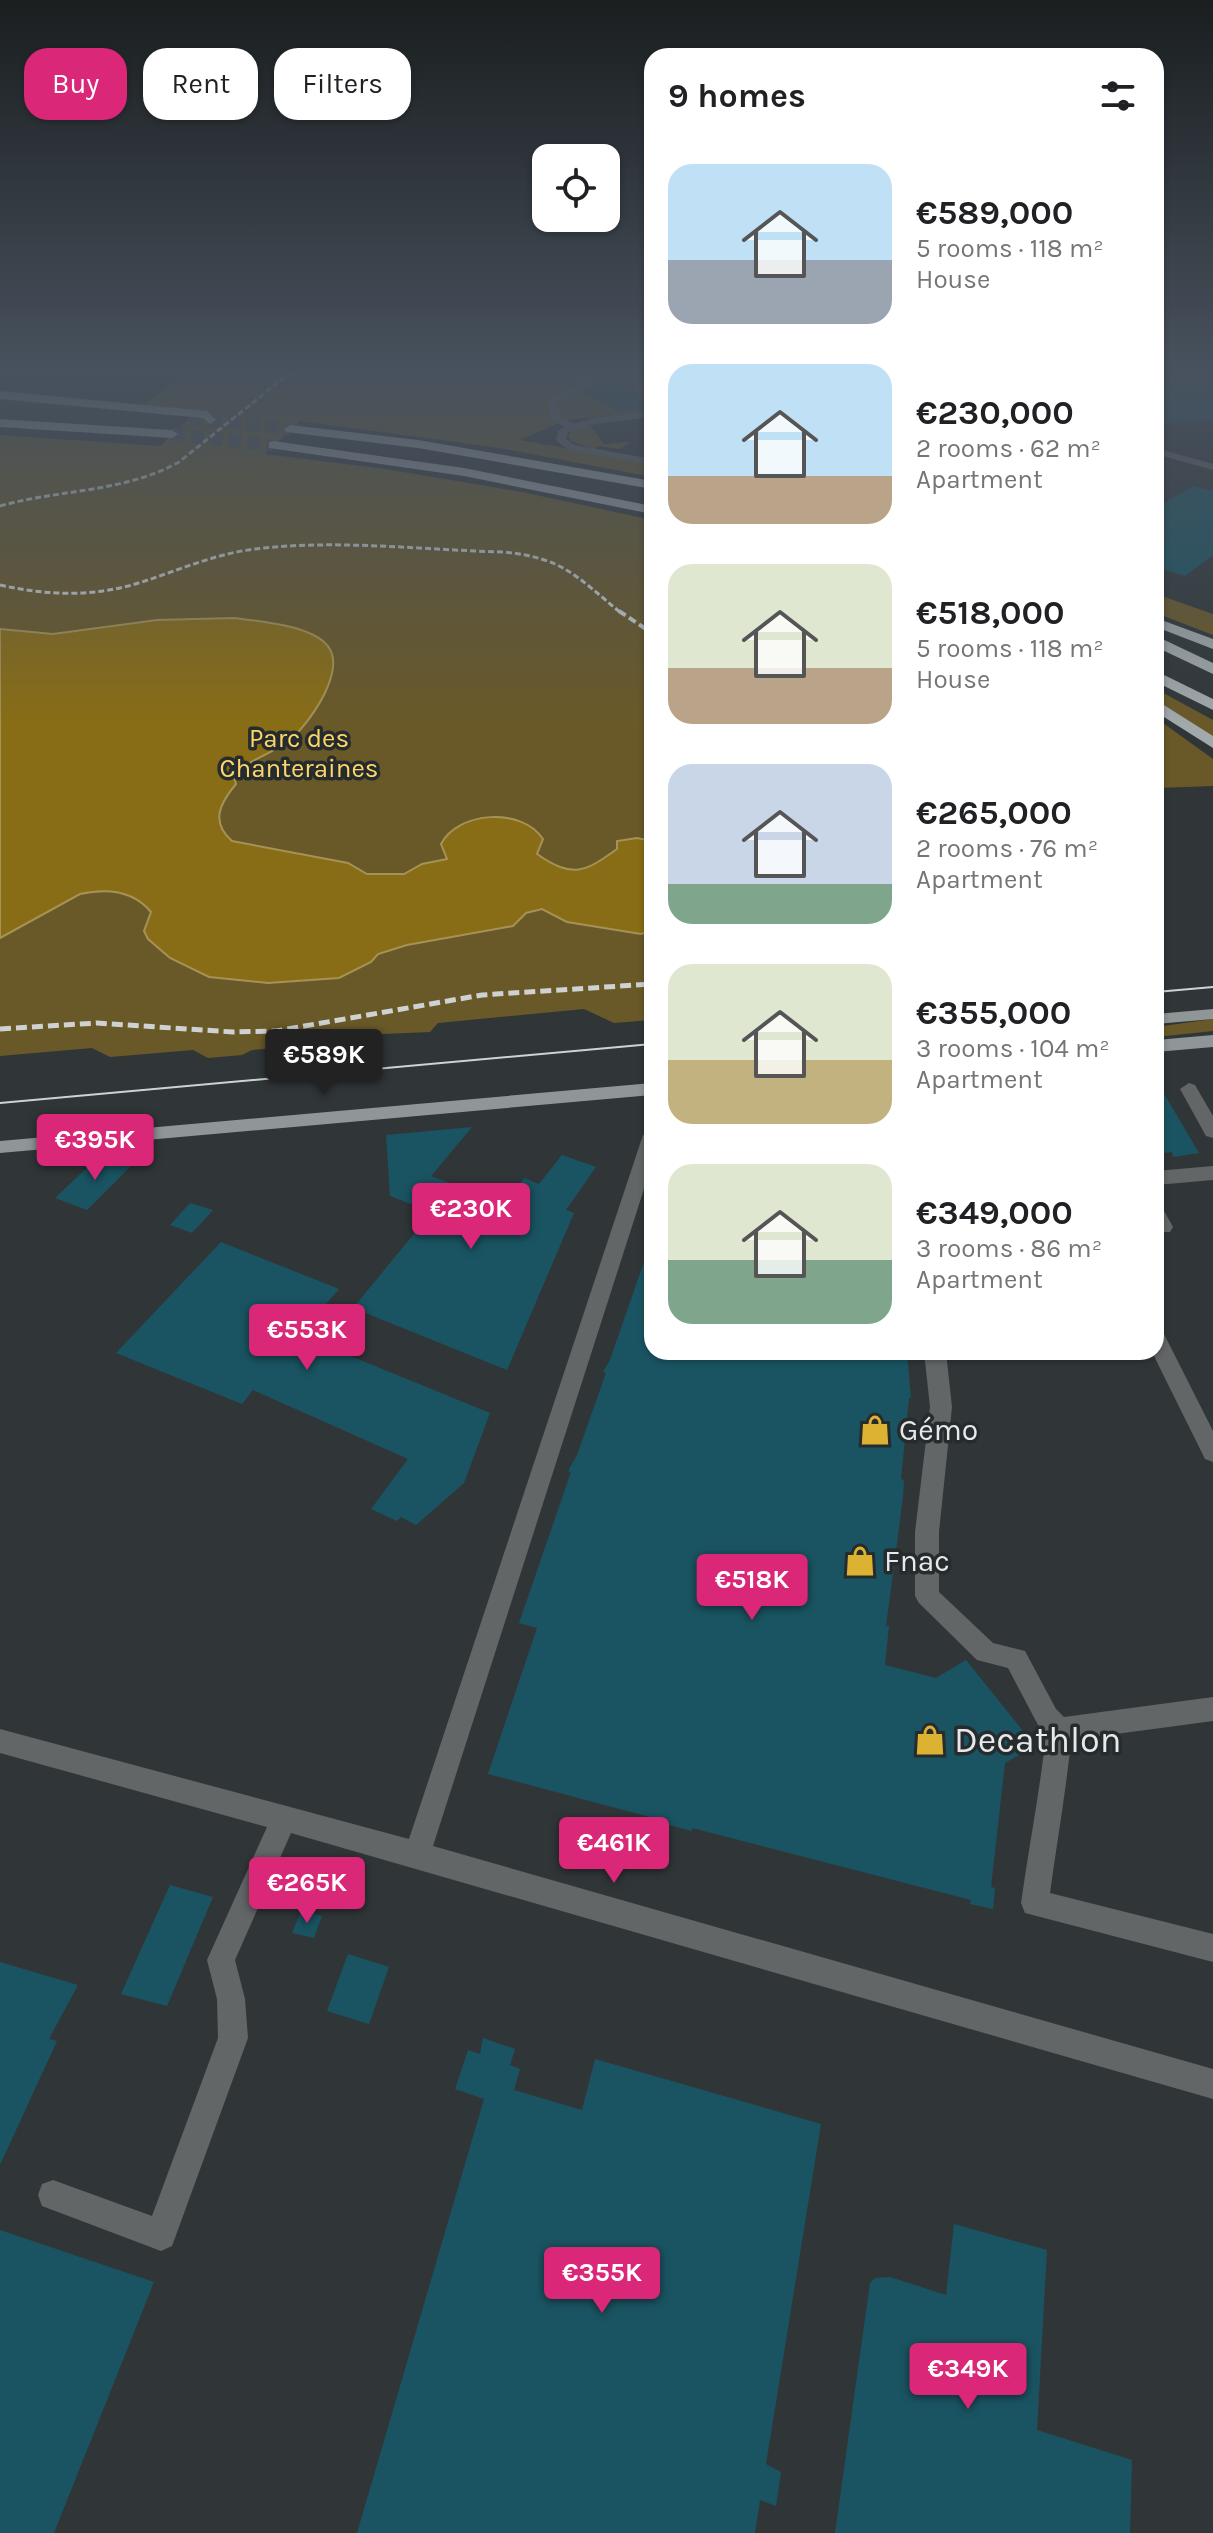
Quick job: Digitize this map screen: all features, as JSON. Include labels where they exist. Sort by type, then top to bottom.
[{"type":"highway","points":[[554,490],[644,508]]},
{"type":"highway","points":[[1164,625],[1213,644]]},
{"type":"highway","points":[[1164,645],[1213,669]]},
{"type":"highway","points":[[1164,680],[1213,705]]},
{"type":"highway","points":[[1164,710],[1213,743]]},
{"type":"main road","points":[[1164,1018],[1213,1014]]},
{"type":"main road","points":[[1164,1045],[1213,1041]]},
{"type":"main road","points":[[0,1147],[644,1090]]},
{"type":"street","points":[[1189,1089],[1213,1132]]},
{"type":"street","points":[[417,1855],[644,1160]]},
{"type":"street","points":[[1164,1177],[1213,1173]]},
{"type":"street","points":[[1164,1354],[1213,1453]]},
{"type":"street","points":[[936,1360],[941,1407],[927,1532],[927,1596],[986,1652],[1016,1659],[1059,1737],[1035,1903],[1213,1948]]},
{"type":"street","points":[[1059,1737],[1213,1709]]},
{"type":"street","points":[[0,1741],[417,1855],[1213,2084]]},
{"type":"street","points":[[53,2195],[161,2235],[233,2038],[231,1999],[221,1960],[283,1820]]},
{"type":"green space","name":"Parc des Chanteraines","points":[[0,490],[511,490],[644,518],[644,1021],[614,1023],[584,1009],[438,1023],[430,1032],[382,1034],[374,1040],[252,1050],[242,1055],[208,1058],[193,1050],[110,1057],[92,1048],[0,1056]]},
{"type":"green space","points":[[1164,597],[1213,614],[1213,635],[1164,616]]},
{"type":"green space","points":[[1164,693],[1213,720],[1213,737],[1164,705]]},
{"type":"green space","points":[[1164,724],[1213,759],[1213,786],[1164,788]]},
{"type":"green space","points":[[1213,1019],[1213,1031],[1164,1036],[1164,1026]]},
{"type":"shaded area","points":[[234,618],[281,625],[316,636],[331,652],[331,678],[309,719],[292,738],[238,770],[234,777],[236,784],[222,805],[219,820],[232,841],[348,863],[367,874],[404,874],[422,864],[447,859],[441,844],[449,833],[475,819],[506,818],[521,822],[543,839],[537,854],[560,867],[578,870],[617,849],[617,841],[644,839],[644,933],[567,922],[542,909],[526,913],[513,926],[407,945],[378,954],[371,962],[339,978],[268,983],[209,977],[170,958],[148,939],[144,931],[151,912],[136,899],[119,892],[80,894],[0,938],[0,629],[53,634],[157,620]]},
{"type":"building","points":[[1186,490],[1213,491],[1213,555],[1185,576],[1164,569],[1164,503]]},
{"type":"building","points":[[1164,1094],[1199,1153],[1173,1157],[1172,1152],[1164,1153]]},
{"type":"building","points":[[472,1127],[431,1176],[505,1203],[524,1178],[539,1184],[562,1155],[596,1167],[566,1210],[574,1213],[507,1370],[353,1308],[432,1212],[390,1196],[386,1135]]},
{"type":"building","points":[[140,1157],[87,1210],[55,1198],[94,1161]]},
{"type":"building","points":[[190,1203],[213,1210],[192,1233],[170,1225]]},
{"type":"building","points":[[221,1242],[339,1289],[299,1335],[490,1413],[464,1483],[416,1525],[401,1517],[397,1521],[371,1509],[408,1459],[253,1390],[242,1404],[116,1353]]},
{"type":"building","points":[[644,1262],[644,1360],[908,1360],[911,1398],[901,1479],[904,1480],[903,1497],[886,1626],[889,1626],[885,1665],[936,1678],[966,1660],[1035,1746],[1005,1763],[991,1887],[995,1888],[993,1909],[970,1904],[971,1900],[692,1828],[692,1831],[657,1822],[657,1819],[488,1774],[537,1628],[519,1623],[571,1472],[568,1471],[577,1455],[606,1373],[603,1372]]},
{"type":"building","points":[[170,1885],[213,1897],[167,2006],[121,1994]]},
{"type":"building","points":[[301,1911],[322,1916],[314,1938],[292,1933]]},
{"type":"building","points":[[348,1954],[389,1967],[369,2024],[327,2011]]},
{"type":"building","points":[[0,1962],[78,1985],[49,2039],[57,2041],[0,2165]]},
{"type":"building","points":[[483,2038],[515,2049],[510,2065],[520,2069],[514,2090],[582,2110],[595,2059],[821,2124],[766,2464],[781,2472],[776,2506],[760,2500],[755,2533],[357,2533],[484,2099],[455,2089],[468,2050],[480,2054]]},
{"type":"building","points":[[954,2224],[1047,2250],[1037,2430],[1132,2460],[1130,2533],[835,2533],[870,2283],[875,2278],[890,2277],[946,2295]]},
{"type":"building","points":[[0,2230],[154,2282],[54,2533],[0,2533]]},
{"type":"tram line","points":[[1164,991],[1213,987]]},
{"type":"tram line","points":[[0,1103],[644,1045]]},
{"type":"railway","points":[[0,506],[82,490]]},
{"type":"railway","points":[[0,585],[50,593],[82,593],[132,585],[239,551],[286,546],[380,546],[504,552],[541,559],[580,579],[621,613]]},
{"type":"railway","points":[[619,611],[644,628]]},
{"type":"railway","points":[[0,1029],[97,1023],[233,1032],[276,1031],[482,995],[644,985]]},
{"type":"place","name":"Gémo","points":[[875,1430]]},
{"type":"place","name":"Fnac","points":[[860,1561]]},
{"type":"place","name":"Decathlon","points":[[930,1740]]}]
